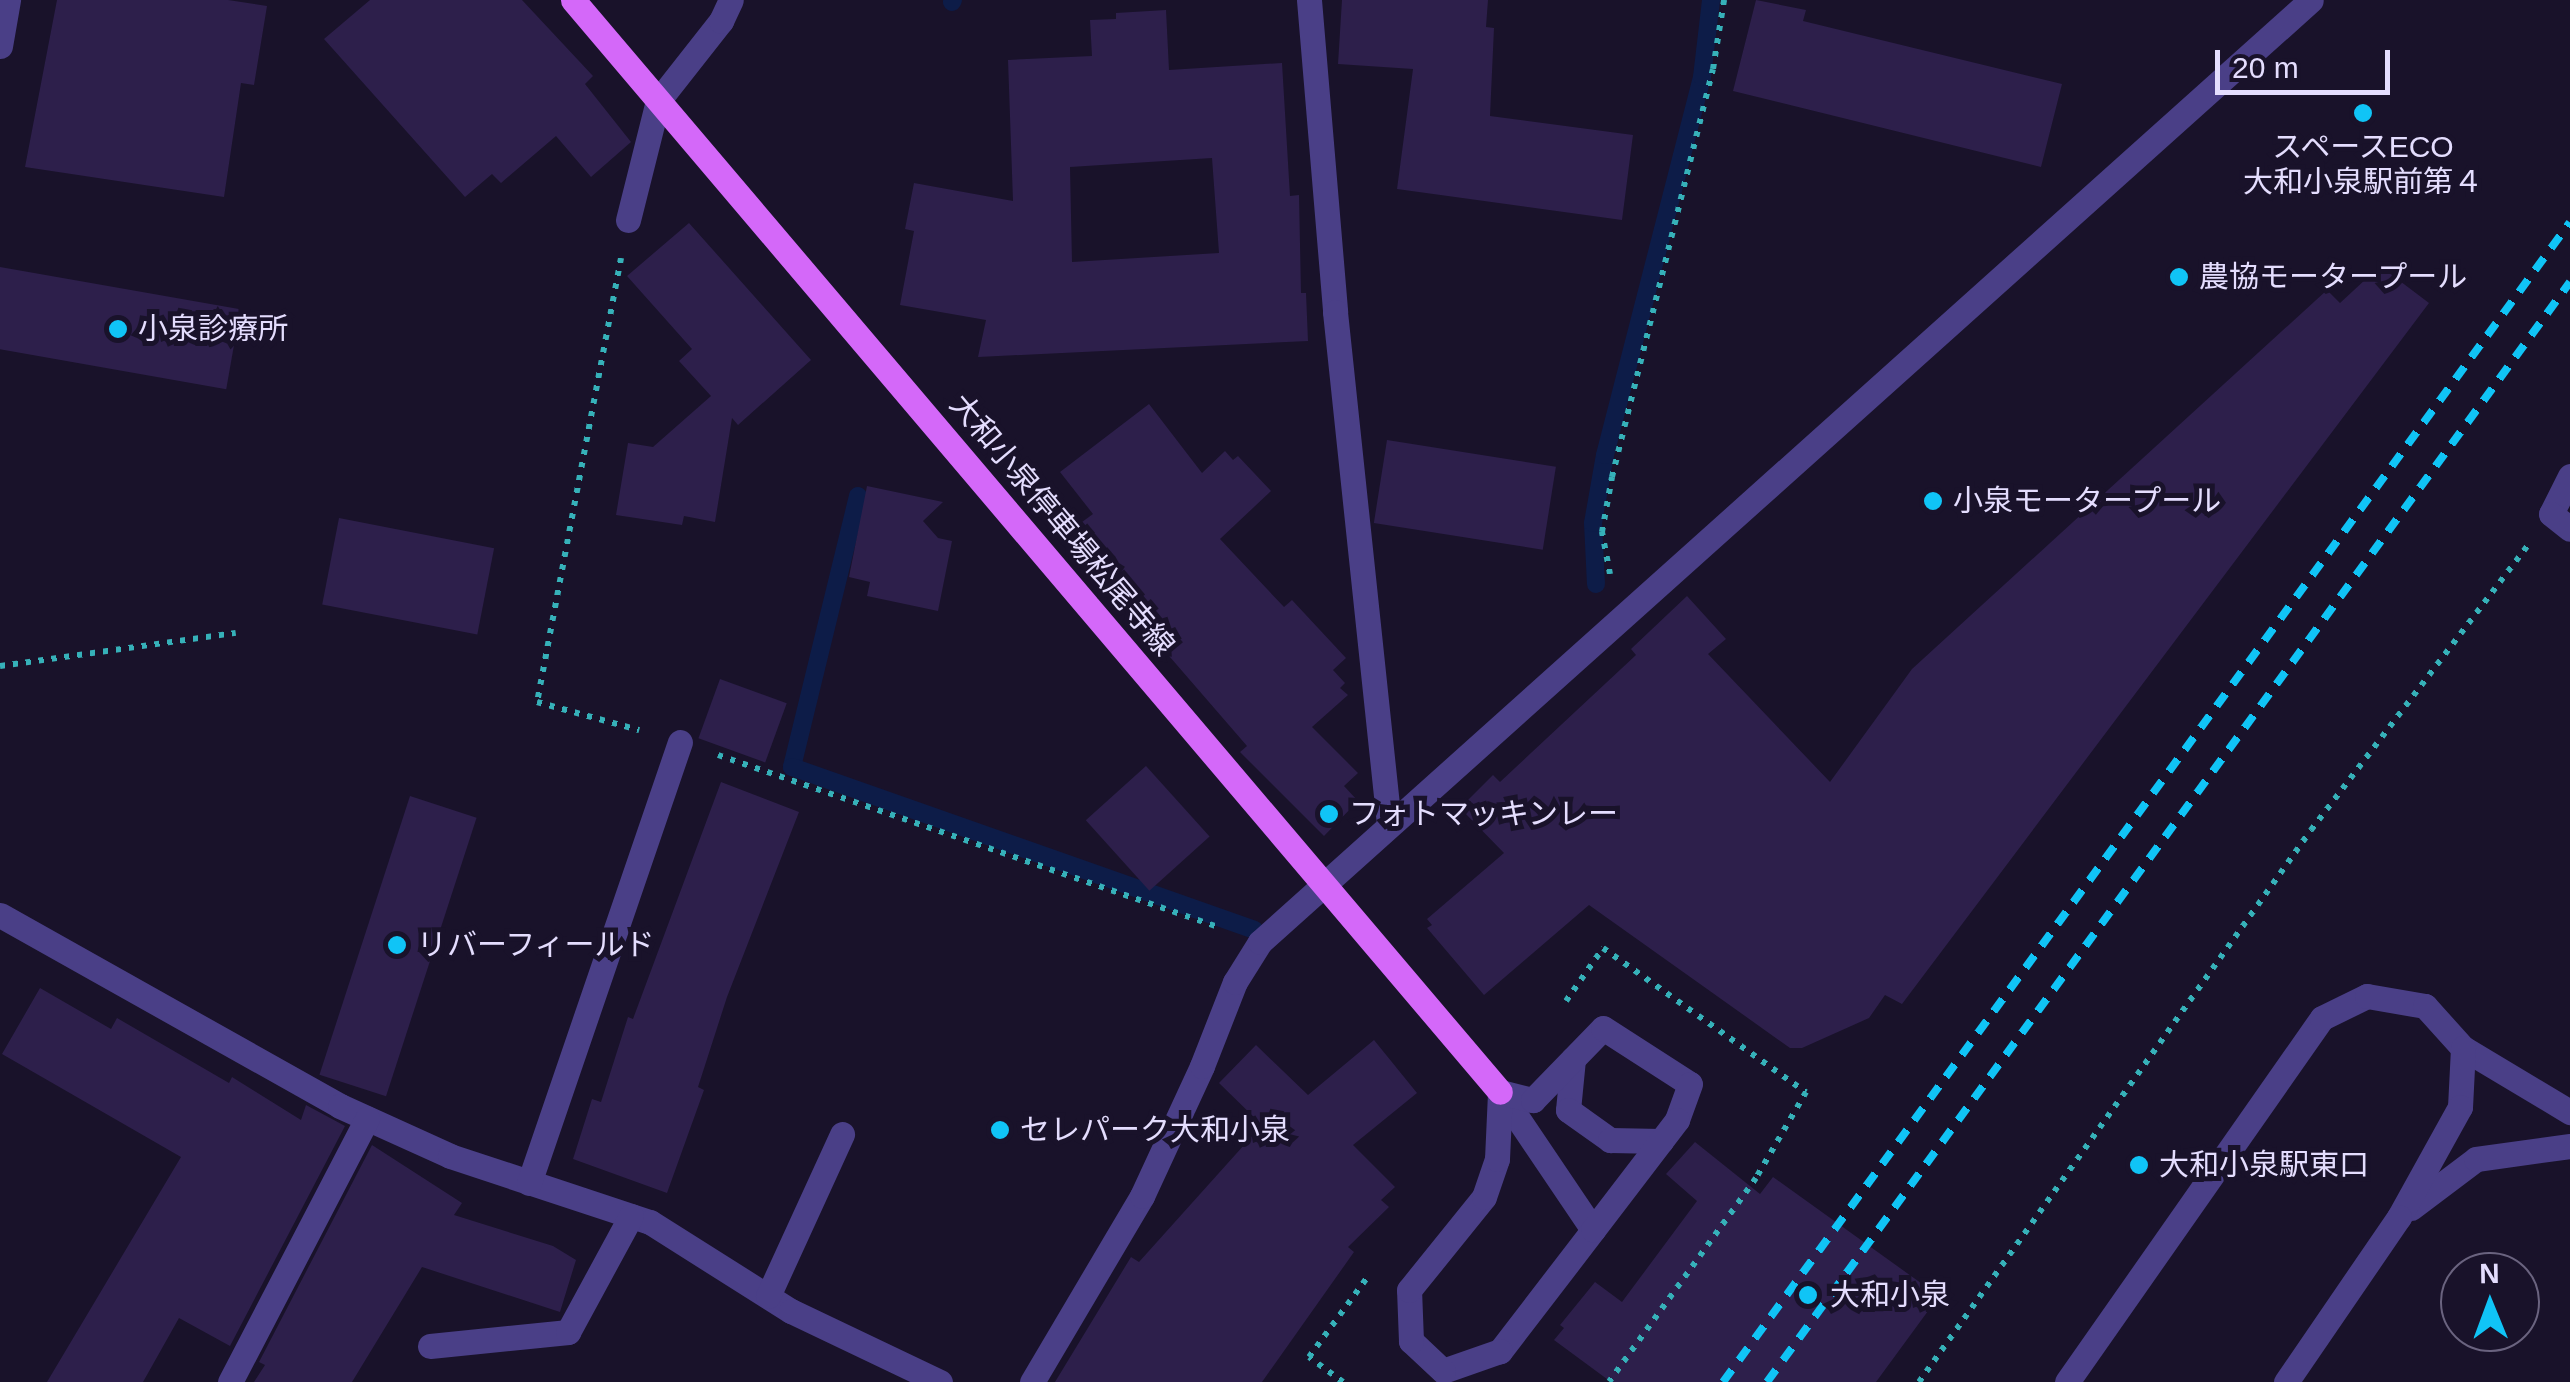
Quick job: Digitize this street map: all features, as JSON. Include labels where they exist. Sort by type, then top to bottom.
[{"type":"main road","name":"大和小泉停車場松尾寺線","points":[[573,0],[1500,1092]]},
{"type":"street","points":[[0,46],[8,0]]},
{"type":"street","points":[[628,220],[658,101],[721,21],[730,0]]},
{"type":"street","points":[[1309,0],[1338,351],[1389,824]]},
{"type":"street","points":[[1032,1382],[1142,1196],[1202,1066],[1235,982],[1260,942],[2311,0]]},
{"type":"street","points":[[2560,521],[2570,476]]},
{"type":"street","points":[[529,1182],[680,742]]},
{"type":"street","points":[[0,915],[367,1119],[450,1156],[650,1222],[791,1312],[940,1382]]},
{"type":"street","points":[[2067,1382],[2322,1018],[2366,996],[2425,1006],[2463,1048],[2570,1112]]},
{"type":"street","points":[[1603,1028],[1690,1084],[1677,1120],[1500,1351],[1443,1370],[1411,1341],[1408,1290],[1484,1197],[1496,1159],[1500,1092],[1533,1100],[1603,1028]]},
{"type":"street","points":[[2286,1382],[2399,1216],[2460,1107],[2463,1048]]},
{"type":"street","points":[[1573,1059],[1568,1110],[1610,1140],[1661,1142]]},
{"type":"street","points":[[1500,1092],[1593,1230]]},
{"type":"street","points":[[230,1382],[367,1119]]},
{"type":"street","points":[[768,1296],[842,1134]]},
{"type":"street","points":[[2399,1216],[2476,1159],[2570,1146]]},
{"type":"street","points":[[430,1346],[568,1332],[631,1216]]},
{"type":"path","points":[[1635,607],[1610,575],[1602,532],[1712,69],[1724,0]]},
{"type":"path","points":[[628,220],[538,702],[680,742],[1260,942]]},
{"type":"path","points":[[1919,1382],[2311,830],[2560,521]]},
{"type":"path","points":[[0,666],[236,632]]},
{"type":"path","points":[[1609,1382],[1756,1178],[1806,1092]]},
{"type":"building","points":[[57,0],[228,0],[267,6],[254,85],[241,83],[224,197],[25,167]]},
{"type":"building","points":[[370,0],[522,0],[593,76],[585,84],[631,142],[591,177],[556,136],[501,183],[492,174],[465,197],[324,39]]},
{"type":"building","points":[[1342,0],[1488,0],[1486,27],[1494,28],[1490,116],[1633,135],[1622,220],[1397,189],[1413,69],[1338,64]]},
{"type":"building","points":[[1756,0],[1806,10],[1803,21],[2062,84],[2041,167],[1733,91]]},
{"type":"building","points":[[1166,10],[1169,70],[1282,63],[1290,196],[1299,195],[1301,293],[1306,293],[1308,341],[978,357],[986,320],[900,305],[914,231],[905,229],[914,183],[1013,201],[1008,60],[1092,56],[1090,20],[1116,19],[1116,13]],"holes":[[[1212,158],[1219,253],[1072,262],[1070,167]]]},
{"type":"building","points":[[689,223],[811,360],[738,425],[732,418],[715,522],[684,516],[682,525],[616,515],[628,443],[653,447],[711,396],[679,361],[692,349],[627,276]]},
{"type":"building","points":[[2380,266],[2429,303],[1902,1004],[1885,995],[1869,1018],[1802,1048],[1790,1048],[1589,905],[1484,995],[1427,928],[1432,925],[1427,919],[1504,853],[1460,808],[1493,775],[1500,782],[1636,655],[1631,649],[1687,596],[1726,639],[1708,654],[1830,782],[1912,669],[2327,290],[2340,303]]},
{"type":"building","name":"小泉診療所","points":[[0,267],[240,309],[226,389],[0,349]]},
{"type":"building","points":[[1149,404],[1202,473],[1225,451],[1233,460],[1238,456],[1271,491],[1220,539],[1284,607],[1292,600],[1346,658],[1333,670],[1345,683],[1340,688],[1348,695],[1312,727],[1358,773],[1344,786],[1358,801],[1324,836],[1240,752],[1247,746],[1099,575],[1113,563],[1082,522],[1093,514],[1060,472]]},
{"type":"building","points":[[1387,440],[1556,467],[1543,550],[1374,523]]},
{"type":"building","points":[[867,486],[943,502],[923,521],[938,538],[952,541],[938,611],[867,596],[870,582],[849,577]]},
{"type":"building","points":[[339,518],[494,548],[477,635],[322,604]]},
{"type":"building","points":[[720,679],[787,703],[765,762],[698,738]]},
{"type":"building","points":[[1146,766],[1210,837],[1149,891],[1086,820]]},
{"type":"building","points":[[721,782],[799,812],[727,997],[698,1087],[704,1090],[667,1193],[573,1159],[592,1099],[601,1102],[628,1017],[633,1019]]},
{"type":"building","name":"リバーフィールド","points":[[410,796],[477,818],[386,1096],[319,1075]]},
{"type":"building","points":[[40,988],[111,1029],[117,1018],[229,1083],[232,1077],[301,1120],[306,1105],[345,1126],[230,1346],[179,1318],[143,1382],[47,1382],[181,1157],[2,1054]]},
{"type":"building","points":[[1374,1040],[1417,1093],[1353,1145],[1395,1187],[1381,1200],[1389,1207],[1348,1247],[1354,1252],[1262,1382],[1055,1382],[1131,1257],[1139,1262],[1262,1125],[1219,1083],[1256,1045],[1308,1095]]},
{"type":"building","points":[[1695,1142],[1760,1194],[1773,1177],[1939,1296],[1876,1382],[1611,1382],[1554,1340],[1564,1328],[1560,1325],[1595,1282],[1622,1302],[1697,1201],[1666,1174]]},
{"type":"building","points":[[372,1145],[462,1203],[454,1215],[553,1246],[576,1260],[560,1312],[422,1267],[352,1382],[254,1382],[265,1365],[259,1362]]},
{"type":"waterway","points":[[1596,584],[1593,523],[1605,455],[1702,77],[1711,0]]},
{"type":"waterway","points":[[858,496],[792,767],[1254,930]]},
{"type":"railway","points":[[1723,1382],[2570,222]]},
{"type":"railway","points":[[1767,1382],[2570,282]]},
{"type":"place","name":"スペースECO 大和小泉駅前第４","points":[[2363,113]]},
{"type":"place","name":"農協モータープール","points":[[2179,277]]},
{"type":"place","name":"小泉診療所","points":[[118,329]]},
{"type":"place","name":"小泉モータープール","points":[[1933,501]]},
{"type":"place","name":"フォトマッキンレー","points":[[1329,814]]},
{"type":"place","name":"リバーフィールド","points":[[397,945]]},
{"type":"place","name":"セレパーク大和小泉","points":[[1000,1130]]},
{"type":"place","name":"大和小泉駅東口","points":[[2139,1165]]},
{"type":"place","name":"大和小泉","points":[[1808,1295]]}]
